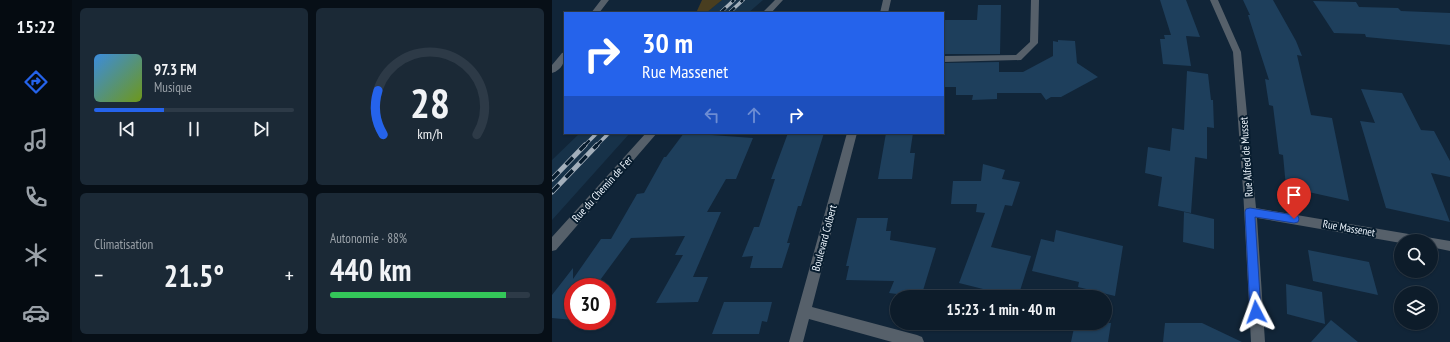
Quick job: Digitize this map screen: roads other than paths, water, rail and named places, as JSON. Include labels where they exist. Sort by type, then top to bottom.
[{"type":"street","points":[[596,12],[605,0]]},
{"type":"street","points":[[767,12],[779,0]]},
{"type":"street","points":[[884,12],[887,0]]},
{"type":"street","points":[[944,59],[1018,58],[1034,43],[1035,0]]},
{"type":"street","name":"Rue Alfred de Musset","points":[[1214,0],[1237,52],[1250,212],[1258,342]]},
{"type":"street","points":[[552,70],[564,56]]},
{"type":"street","name":"Rue du Chemin de Fer","points":[[552,246],[651,134]]},
{"type":"street","name":"Boulevard Colbert","points":[[796,342],[852,134]]},
{"type":"street","name":"Rue Massenet","points":[[1250,212],[1394,236]]},
{"type":"street","points":[[1438,243],[1450,246]]},
{"type":"street","points":[[804,311],[917,342]]},
{"type":"railway","points":[[721,12],[734,0]]},
{"type":"railway","points":[[730,12],[743,0]]},
{"type":"railway","points":[[585,145],[596,134]]},
{"type":"railway","points":[[597,145],[608,134]]},
{"type":"railway","points":[[552,179],[585,145]]},
{"type":"railway","points":[[552,192],[597,145]]}]
